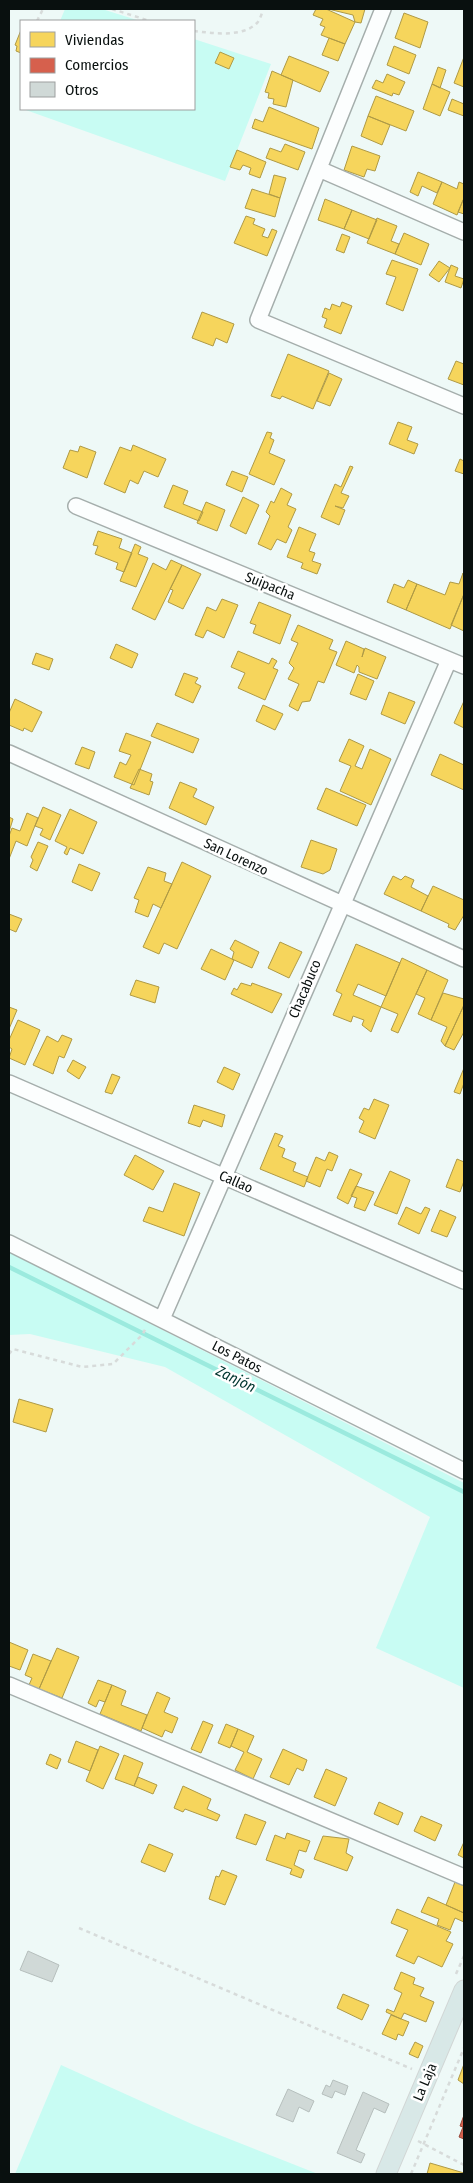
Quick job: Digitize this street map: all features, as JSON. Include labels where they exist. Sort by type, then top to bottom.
[{"type":"main road","name":"La Laja","points":[[386,2174],[464,1990]]},
{"type":"street","points":[[384,9],[258,320],[464,406]]},
{"type":"street","points":[[319,169],[464,232]]},
{"type":"street","name":"Suipacha","points":[[76,506],[464,666]]},
{"type":"street","name":"Chacabuco","points":[[157,1317],[224,1177],[449,660]]},
{"type":"street","name":"San Lorenzo","points":[[9,753],[464,959]]},
{"type":"street","name":"Callao","points":[[9,1083],[464,1281]]},
{"type":"street","name":"Los Patos","points":[[9,1243],[464,1471]]},
{"type":"street","points":[[9,1685],[464,1877]]},
{"type":"path","points":[[112,9],[147,20]]},
{"type":"path","points":[[195,31],[221,33],[244,31],[257,23],[264,9]]},
{"type":"path","points":[[9,1354],[13,1350],[82,1367],[113,1364],[157,1317]]},
{"type":"path","points":[[79,1928],[427,2075]]},
{"type":"path","points":[[411,2174],[464,2048]]},
{"type":"path","points":[[402,2136],[424,2143],[464,2165]]},
{"type":"green space","points":[[65,9],[102,9],[137,20],[60,20]]},
{"type":"green space","points":[[195,39],[271,64],[225,181],[26,110],[195,110]]},
{"type":"green space","points":[[9,1252],[464,1483],[464,1688],[376,1648],[430,1517],[165,1367],[30,1334],[9,1335]]},
{"type":"green space","points":[[61,2065],[194,2125],[318,2174],[15,2174]]},
{"type":"building: Viviendas","points":[[316,9],[326,9],[355,22],[345,44],[321,35],[325,27],[320,25],[323,19],[313,15]]},
{"type":"building: Viviendas","points":[[328,9],[365,9],[361,23],[355,22],[353,15]]},
{"type":"building: Viviendas","points":[[404,13],[428,22],[420,48],[395,38]]},
{"type":"building: Viviendas","points":[[20,32],[20,53],[16,51],[17,46],[15,45]]},
{"type":"building: Viviendas","points":[[329,38],[345,44],[338,61],[322,55]]},
{"type":"building: Viviendas","points":[[394,46],[416,55],[409,74],[387,65]]},
{"type":"building: Viviendas","points":[[220,52],[234,58],[229,69],[215,63]]},
{"type":"building: Viviendas","points":[[289,56],[329,72],[320,92],[281,75]]},
{"type":"building: Viviendas","points":[[464,57],[464,87],[454,83]]},
{"type":"building: Viviendas","points":[[438,67],[446,70],[440,88],[432,84]]},
{"type":"building: Viviendas","points":[[272,71],[293,80],[286,107],[273,104],[274,99],[268,98],[269,93],[265,92]]},
{"type":"building: Viviendas","points":[[387,74],[405,82],[399,95],[393,93],[392,96],[372,88],[376,80],[383,83]]},
{"type":"building: Viviendas","points":[[432,84],[450,92],[440,116],[423,109]]},
{"type":"building: Viviendas","points":[[376,96],[414,111],[406,131],[368,116]]},
{"type":"building: Viviendas","points":[[452,99],[464,104],[464,116],[448,110]]},
{"type":"building: Viviendas","points":[[269,107],[319,128],[312,149],[252,128],[255,119],[263,122]]},
{"type":"building: Viviendas","points":[[368,116],[390,125],[382,145],[361,136]]},
{"type":"building: Viviendas","points":[[285,144],[305,152],[298,170],[266,158],[270,148],[281,152]]},
{"type":"building: Viviendas","points":[[352,146],[380,156],[375,171],[367,169],[364,177],[344,170]]},
{"type":"building: Viviendas","points":[[237,150],[266,162],[260,178],[249,174],[251,168],[243,165],[240,170],[230,167]]},
{"type":"building: Viviendas","points":[[418,172],[442,182],[437,193],[422,186],[418,196],[410,192]]},
{"type":"building: Viviendas","points":[[274,175],[286,178],[280,198],[269,194]]},
{"type":"building: Viviendas","points":[[442,182],[457,189],[459,182],[464,184],[464,198],[457,215],[433,204]]},
{"type":"building: Viviendas","points":[[252,189],[280,198],[275,217],[245,208]]},
{"type":"building: Viviendas","points":[[325,199],[352,210],[344,229],[318,220]]},
{"type":"building: Viviendas","points":[[464,201],[464,214],[458,212]]},
{"type":"building: Viviendas","points":[[352,210],[377,220],[369,239],[344,229]]},
{"type":"building: Viviendas","points":[[246,216],[255,219],[253,224],[265,229],[262,236],[268,238],[272,229],[277,231],[267,256],[234,243]]},
{"type":"building: Viviendas","points":[[377,218],[397,226],[391,241],[399,244],[395,254],[367,243]]},
{"type":"building: Viviendas","points":[[404,233],[429,244],[421,265],[395,254]]},
{"type":"building: Viviendas","points":[[342,234],[350,237],[344,253],[336,250]]},
{"type":"building: Viviendas","points":[[392,260],[418,269],[403,311],[386,304],[396,277],[386,274]]},
{"type":"building: Viviendas","points":[[439,261],[450,268],[439,282],[429,275]]},
{"type":"building: Viviendas","points":[[451,265],[458,268],[455,276],[464,279],[461,288],[445,282]]},
{"type":"building: Viviendas","points":[[342,302],[352,306],[341,334],[324,327],[327,319],[322,317],[325,308],[330,310],[332,304],[340,307]]},
{"type":"building: Viviendas","points":[[202,312],[234,324],[227,343],[216,338],[213,346],[192,338]]},
{"type":"building: Viviendas","points":[[288,354],[329,371],[313,409],[282,396],[280,399],[271,396]]},
{"type":"building: Viviendas","points":[[456,361],[464,364],[464,385],[448,379]]},
{"type":"building: Viviendas","points":[[329,373],[342,379],[330,406],[317,401]]},
{"type":"building: Viviendas","points":[[398,422],[412,427],[407,440],[418,444],[414,454],[389,444]]},
{"type":"building: Viviendas","points":[[267,432],[272,433],[270,438],[274,440],[269,453],[285,460],[274,485],[249,474]]},
{"type":"building: Viviendas","points":[[133,445],[166,459],[158,477],[144,471],[138,484],[130,480],[125,493],[104,484],[120,447],[131,451]]},
{"type":"building: Viviendas","points":[[80,446],[96,452],[87,478],[63,468],[70,450],[78,452]]},
{"type":"building: Viviendas","points":[[460,459],[464,461],[464,474],[455,471]]},
{"type":"building: Viviendas","points":[[350,466],[353,467],[341,493],[349,496],[343,508],[335,506],[345,510],[339,525],[321,517],[335,484],[341,487]]},
{"type":"building: Viviendas","points":[[232,471],[248,477],[242,492],[226,485]]},
{"type":"building: Viviendas","points":[[173,485],[188,491],[183,504],[203,512],[199,521],[164,507]]},
{"type":"building: Viviendas","points":[[281,488],[292,494],[287,505],[296,509],[288,527],[292,530],[286,543],[277,539],[271,550],[258,544],[270,516],[266,512],[271,501],[274,503]]},
{"type":"building: Viviendas","points":[[243,497],[259,505],[246,534],[230,526]]},
{"type":"building: Viviendas","points":[[206,502],[225,510],[217,531],[197,523]]},
{"type":"building: Viviendas","points":[[299,527],[316,534],[309,551],[315,553],[312,561],[321,564],[317,574],[301,568],[303,563],[287,557]]},
{"type":"building: Viviendas","points":[[98,531],[122,539],[119,548],[132,553],[124,572],[116,569],[118,563],[95,554],[98,546],[93,545]]},
{"type":"building: Viviendas","points":[[135,544],[141,547],[138,554],[148,558],[136,587],[120,581]]},
{"type":"building: Viviendas","points":[[171,560],[182,565],[155,620],[132,609],[153,563],[166,570]]},
{"type":"building: Viviendas","points":[[182,565],[201,574],[183,609],[168,602],[173,590],[170,589]]},
{"type":"building: Viviendas","points":[[463,573],[464,594],[450,629],[406,610],[417,584],[445,595],[450,582],[459,584]]},
{"type":"building: Viviendas","points":[[408,580],[417,584],[406,610],[387,602],[394,584],[404,588]]},
{"type":"building: Viviendas","points":[[464,594],[464,631],[451,625]]},
{"type":"building: Viviendas","points":[[222,599],[238,605],[224,638],[207,630],[203,638],[195,635],[207,607],[216,611]]},
{"type":"building: Viviendas","points":[[259,602],[291,615],[280,644],[253,633],[256,625],[250,623]]},
{"type":"building: Viviendas","points":[[298,625],[333,640],[329,649],[337,652],[324,683],[318,681],[310,701],[302,702],[298,711],[289,706],[299,684],[288,679],[294,668],[289,663],[298,643],[291,640]]},
{"type":"building: Viviendas","points":[[346,641],[364,649],[362,657],[365,648],[386,657],[377,679],[359,672],[357,665],[354,673],[336,665]]},
{"type":"building: Viviendas","points":[[116,644],[138,654],[132,668],[110,658]]},
{"type":"building: Viviendas","points":[[238,651],[269,664],[272,658],[277,661],[273,668],[278,670],[265,700],[238,688],[245,673],[231,667]]},
{"type":"building: Viviendas","points":[[36,653],[53,659],[49,670],[32,664]]},
{"type":"building: Viviendas","points":[[184,673],[198,678],[195,683],[201,686],[193,703],[175,695]]},
{"type":"building: Viviendas","points":[[358,674],[374,681],[366,700],[350,694]]},
{"type":"building: Viviendas","points":[[389,692],[415,702],[405,724],[381,714]]},
{"type":"building: Viviendas","points":[[15,699],[42,712],[32,732],[24,728],[23,731],[9,725],[9,713]]},
{"type":"building: Viviendas","points":[[464,701],[464,728],[454,723]]},
{"type":"building: Viviendas","points":[[263,705],[283,714],[275,730],[256,721]]},
{"type":"building: Viviendas","points":[[157,723],[199,739],[193,753],[151,736]]},
{"type":"building: Viviendas","points":[[126,733],[151,742],[134,785],[114,777],[120,762],[126,765],[131,755],[119,751]]},
{"type":"building: Viviendas","points":[[349,739],[364,746],[355,766],[362,769],[370,749],[391,759],[371,805],[340,791],[351,766],[339,761]]},
{"type":"building: Viviendas","points":[[82,747],[95,752],[89,769],[75,764]]},
{"type":"building: Viviendas","points":[[440,754],[464,765],[464,790],[431,775]]},
{"type":"building: Viviendas","points":[[139,769],[152,774],[150,781],[153,782],[149,795],[130,788]]},
{"type":"building: Viviendas","points":[[180,782],[197,789],[193,797],[214,807],[206,825],[169,808]]},
{"type":"building: Viviendas","points":[[326,788],[366,805],[357,826],[317,809]]},
{"type":"building: Viviendas","points":[[43,807],[61,815],[50,840],[40,835],[43,829],[35,826]]},
{"type":"building: Viviendas","points":[[70,809],[97,822],[83,854],[70,848],[67,855],[64,853],[67,847],[55,841]]},
{"type":"building: Viviendas","points":[[27,813],[38,818],[27,846],[16,841],[9,859],[9,836],[12,828],[20,831]]},
{"type":"building: Viviendas","points":[[9,817],[13,819],[9,832]]},
{"type":"building: Viviendas","points":[[311,840],[337,849],[330,870],[323,874],[301,867]]},
{"type":"building: Viviendas","points":[[38,842],[48,846],[37,871],[30,867],[33,860],[31,857]]},
{"type":"building: Viviendas","points":[[182,862],[211,876],[177,949],[164,943],[159,954],[143,947]]},
{"type":"building: Viviendas","points":[[79,864],[100,873],[92,891],[72,882]]},
{"type":"building: Viviendas","points":[[148,867],[166,873],[164,881],[172,884],[161,908],[153,904],[148,917],[135,912],[139,900],[134,898]]},
{"type":"building: Viviendas","points":[[393,876],[401,880],[405,876],[414,880],[411,887],[428,896],[421,911],[384,894]]},
{"type":"building: Viviendas","points":[[433,886],[464,900],[464,915],[455,930],[448,927],[449,924],[421,911]]},
{"type":"building: Viviendas","points":[[9,914],[22,919],[16,932],[9,929]]},
{"type":"building: Viviendas","points":[[235,940],[259,952],[252,968],[232,959],[234,952],[230,949]]},
{"type":"building: Viviendas","points":[[280,942],[302,952],[289,978],[268,968]]},
{"type":"building: Viviendas","points":[[356,944],[400,963],[386,996],[358,984],[353,995],[381,1007],[371,1032],[362,1025],[364,1020],[353,1016],[351,1022],[333,1015],[342,994],[336,991]]},
{"type":"building: Viviendas","points":[[211,949],[234,960],[225,980],[201,969]]},
{"type":"building: Viviendas","points":[[402,958],[427,970],[398,1033],[391,1030],[398,1014],[381,1007]]},
{"type":"building: Viviendas","points":[[427,970],[448,980],[431,1020],[418,1014],[425,998],[416,994]]},
{"type":"building: Viviendas","points":[[136,980],[159,987],[155,1003],[130,995]]},
{"type":"building: Viviendas","points":[[241,983],[251,986],[252,983],[282,994],[272,1013],[231,994],[234,988],[237,990]]},
{"type":"building: Viviendas","points":[[443,993],[464,999],[464,1005],[445,1046],[441,1041],[447,1027],[431,1020]]},
{"type":"building: Viviendas","points":[[464,1005],[464,1032],[454,1050],[445,1046]]},
{"type":"building: Viviendas","points":[[9,1007],[17,1010],[9,1029]]},
{"type":"building: Viviendas","points":[[18,1020],[40,1030],[25,1065],[9,1058],[12,1049],[9,1047],[9,1040]]},
{"type":"building: Viviendas","points":[[62,1035],[72,1039],[64,1058],[59,1056],[53,1074],[33,1065],[47,1036],[58,1042]]},
{"type":"building: Viviendas","points":[[73,1060],[86,1067],[79,1079],[67,1071]]},
{"type":"building: Viviendas","points":[[224,1067],[240,1074],[233,1090],[217,1082]]},
{"type":"building: Viviendas","points":[[464,1068],[464,1083],[460,1094],[454,1092]]},
{"type":"building: Viviendas","points":[[112,1074],[120,1077],[112,1094],[105,1092]]},
{"type":"building: Viviendas","points":[[374,1099],[389,1105],[375,1139],[359,1132],[364,1121],[359,1118],[364,1108],[369,1110]]},
{"type":"building: Viviendas","points":[[194,1105],[225,1115],[222,1127],[203,1120],[200,1127],[188,1123]]},
{"type":"building: Viviendas","points":[[275,1133],[283,1136],[278,1146],[285,1149],[282,1157],[296,1163],[293,1171],[308,1177],[304,1187],[260,1169]]},
{"type":"building: Viviendas","points":[[329,1152],[338,1156],[332,1171],[327,1169],[320,1187],[306,1181],[316,1157],[325,1161]]},
{"type":"building: Viviendas","points":[[135,1155],[164,1171],[153,1190],[124,1175]]},
{"type":"building: Viviendas","points":[[457,1159],[464,1162],[464,1181],[460,1192],[446,1187]]},
{"type":"building: Viviendas","points":[[350,1169],[362,1174],[348,1204],[337,1198]]},
{"type":"building: Viviendas","points":[[390,1171],[410,1180],[397,1214],[374,1205]]},
{"type":"building: Viviendas","points":[[174,1183],[200,1193],[184,1236],[143,1221],[149,1207],[163,1212]]},
{"type":"building: Viviendas","points":[[356,1186],[374,1192],[365,1211],[354,1207],[357,1198],[351,1196]]},
{"type":"building: Viviendas","points":[[406,1207],[421,1214],[425,1207],[430,1209],[419,1234],[398,1224]]},
{"type":"building: Viviendas","points":[[440,1210],[456,1217],[447,1237],[431,1231]]},
{"type":"building: Viviendas","points":[[19,1399],[53,1409],[46,1432],[13,1422]]},
{"type":"building: Viviendas","points":[[9,1642],[28,1650],[20,1670],[9,1666]]},
{"type":"building: Viviendas","points":[[57,1648],[79,1657],[62,1698],[39,1689]]},
{"type":"building: Viviendas","points":[[33,1654],[51,1661],[39,1689],[29,1685],[32,1678],[25,1675]]},
{"type":"building: Viviendas","points":[[98,1680],[112,1685],[105,1702],[99,1700],[96,1707],[88,1703]]},
{"type":"building: Viviendas","points":[[112,1685],[126,1691],[121,1705],[147,1715],[141,1731],[100,1714]]},
{"type":"building: Viviendas","points":[[157,1692],[170,1698],[164,1712],[178,1718],[172,1733],[165,1730],[162,1737],[142,1728]]},
{"type":"building: Viviendas","points":[[203,1721],[213,1725],[201,1753],[191,1749]]},
{"type":"building: Viviendas","points":[[226,1724],[238,1729],[230,1748],[218,1743]]},
{"type":"building: Viviendas","points":[[238,1729],[254,1736],[247,1752],[262,1759],[253,1779],[235,1770],[244,1752],[231,1746]]},
{"type":"building: Viviendas","points":[[76,1741],[98,1750],[90,1771],[68,1762]]},
{"type":"building: Viviendas","points":[[100,1746],[119,1754],[103,1789],[86,1781]]},
{"type":"building: Viviendas","points":[[283,1749],[307,1760],[303,1771],[297,1768],[289,1785],[270,1777]]},
{"type":"building: Viviendas","points":[[50,1754],[61,1759],[57,1769],[46,1764]]},
{"type":"building: Viviendas","points":[[124,1755],[143,1763],[134,1786],[115,1779]]},
{"type":"building: Viviendas","points":[[326,1769],[347,1778],[335,1806],[314,1797]]},
{"type":"building: Viviendas","points":[[138,1777],[157,1785],[153,1794],[134,1786]]},
{"type":"building: Viviendas","points":[[183,1786],[211,1799],[207,1809],[220,1815],[217,1821],[185,1809],[183,1812],[174,1808]]},
{"type":"building: Viviendas","points":[[379,1802],[403,1813],[398,1825],[374,1814]]},
{"type":"building: Viviendas","points":[[245,1814],[266,1822],[256,1845],[236,1838]]},
{"type":"building: Viviendas","points":[[421,1816],[442,1825],[435,1841],[414,1831]]},
{"type":"building: Viviendas","points":[[287,1833],[310,1841],[306,1852],[299,1850],[294,1865],[304,1870],[301,1878],[290,1874],[292,1869],[266,1860],[275,1835],[285,1839]]},
{"type":"building: Viviendas","points":[[323,1836],[349,1839],[346,1853],[353,1857],[347,1871],[314,1859]]},
{"type":"building: Viviendas","points":[[464,1842],[464,1858],[458,1855]]},
{"type":"building: Viviendas","points":[[149,1844],[173,1854],[165,1872],[141,1862]]},
{"type":"building: Viviendas","points":[[222,1870],[237,1876],[225,1905],[209,1899],[216,1876],[219,1877]]},
{"type":"building: Viviendas","points":[[455,1882],[464,1886],[464,1913],[446,1905]]},
{"type":"building: Viviendas","points":[[428,1897],[464,1913],[464,1922],[455,1918],[450,1930],[437,1925],[439,1919],[421,1912]]},
{"type":"building: Viviendas","points":[[397,1909],[451,1932],[446,1941],[453,1944],[442,1967],[418,1956],[414,1964],[396,1956],[408,1930],[391,1923]]},
{"type":"building: Viviendas","points":[[401,1972],[415,1978],[413,1984],[424,1988],[420,1996],[434,2002],[426,2022],[404,2013],[401,2019],[386,2012],[387,2009],[394,2012],[402,1993],[394,1989]]},
{"type":"building: Viviendas","points":[[343,1994],[369,2005],[362,2020],[337,2008]]},
{"type":"building: Viviendas","points":[[391,2015],[409,2022],[403,2036],[398,2034],[396,2040],[382,2034]]},
{"type":"building: Viviendas","points":[[415,2042],[423,2046],[418,2058],[409,2054]]},
{"type":"building: Viviendas","points":[[464,2064],[464,2084],[458,2080]]},
{"type":"building: Viviendas","points":[[430,2163],[464,2173],[464,2174],[427,2174]]},
{"type":"building: Comercios","points":[[464,2115],[464,2139],[459,2137],[463,2127],[460,2126]]},
{"type":"building: Otros","points":[[28,1951],[59,1965],[52,1982],[20,1970]]},
{"type":"building: Otros","points":[[333,2080],[348,2086],[345,2095],[335,2091],[332,2098],[322,2094],[326,2085],[330,2087]]},
{"type":"building: Otros","points":[[288,2089],[314,2101],[309,2112],[299,2107],[293,2122],[276,2115]]},
{"type":"building: Otros","points":[[363,2092],[389,2104],[385,2113],[374,2108],[356,2150],[365,2154],[361,2163],[337,2153]]},
{"type":"waterway","name":"Zanjón","points":[[9,1267],[464,1492]]}]
